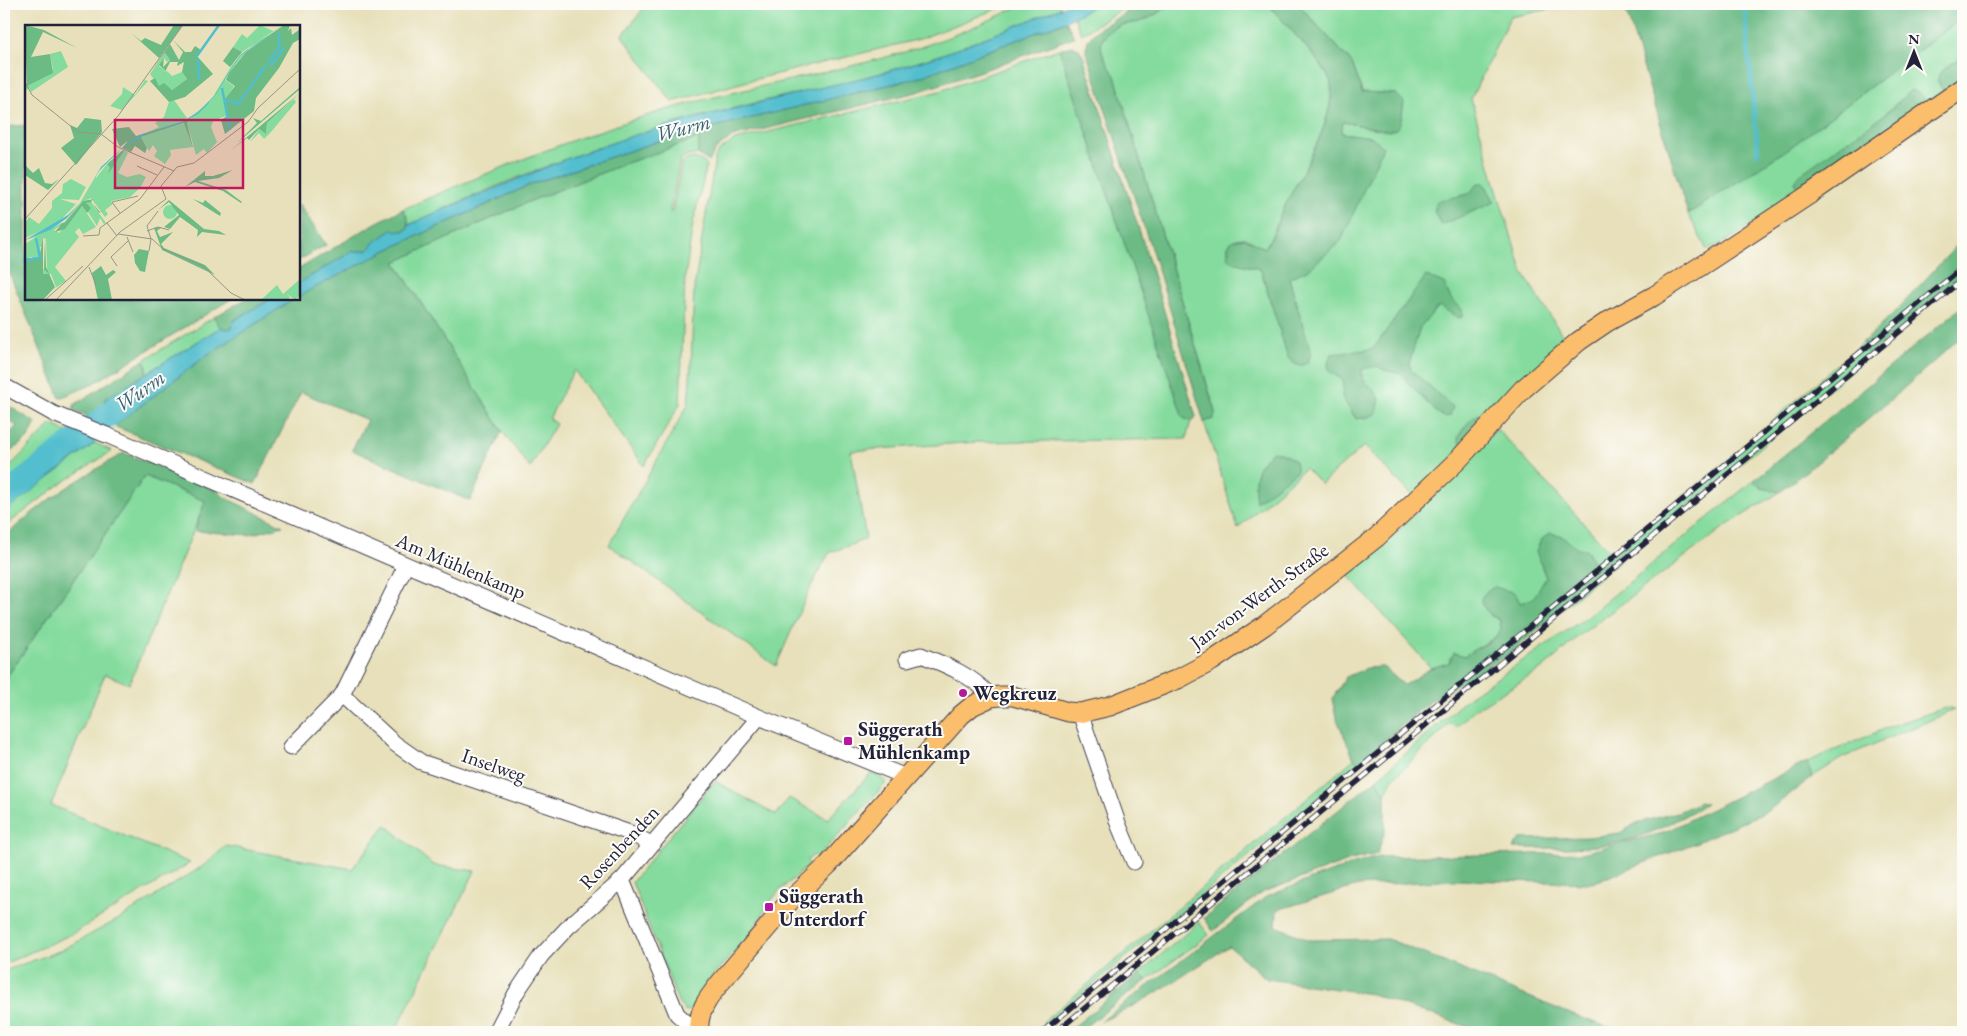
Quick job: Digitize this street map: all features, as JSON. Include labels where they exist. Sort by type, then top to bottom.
[{"type":"main road","name":"Jan-von-Werth-Straße","points":[[699,1030],[701,1011],[709,996],[789,902],[828,865],[961,715],[972,706],[991,697],[1013,696],[1068,712],[1080,713],[1110,706],[1178,679],[1212,661],[1265,625],[1377,537],[1458,460],[1523,389],[1579,340],[1707,262],[1963,88]]},
{"type":"street","name":"Am Mühlenkamp","points":[[4,386],[54,414],[109,436],[759,717],[906,777]]},
{"type":"street","points":[[291,748],[342,695],[406,565]]},
{"type":"street","points":[[907,659],[921,655],[952,668],[983,687],[991,697]]},
{"type":"street","name":"Inselweg","points":[[342,695],[394,744],[421,762],[630,832],[651,844]]},
{"type":"street","points":[[1080,713],[1119,826],[1134,862]]},
{"type":"street","name":"Rosenbenden","points":[[496,1032],[516,993],[540,956],[569,926],[622,880],[759,717]]},
{"type":"street","points":[[622,880],[677,1014],[690,1026],[699,1030]]},
{"type":"green space","points":[[647,4],[1009,4],[920,39],[748,81],[672,102],[622,36]]},
{"type":"green space","points":[[1024,4],[1059,4],[1061,8],[968,45],[908,65],[729,109],[625,139],[516,178],[409,225],[403,209],[506,166],[645,116],[905,52],[966,30]]},
{"type":"green space","points":[[1098,4],[1131,4],[1081,34],[1074,17]]},
{"type":"green space","points":[[1141,4],[1173,4],[1142,21],[1116,27],[1103,38],[1101,44],[1104,57],[1115,76],[1213,405],[1215,413],[1213,419],[1204,422],[1156,263],[1086,51],[1088,40],[1098,29]]},
{"type":"green space","points":[[1173,4],[1268,4],[1322,67],[1331,84],[1328,115],[1322,132],[1270,240],[1264,248],[1245,238],[1232,241],[1228,246],[1228,259],[1261,270],[1271,304],[1296,304],[1289,277],[1309,269],[1372,137],[1341,133],[1343,122],[1388,131],[1396,94],[1362,92],[1352,63],[1298,4],[1577,4],[1510,17],[1471,99],[1523,273],[1566,341],[1414,497],[1364,446],[1321,484],[1305,468],[1238,528],[1204,422],[1213,419],[1215,413],[1213,404],[1115,76],[1104,57],[1101,44],[1103,38],[1116,27],[1142,21]]},
{"type":"green space","points":[[1268,4],[1298,4],[1352,63],[1362,92],[1396,94],[1404,102],[1401,121],[1396,129],[1389,131],[1343,122],[1341,133],[1372,137],[1383,147],[1341,241],[1309,269],[1289,278],[1311,353],[1307,362],[1302,365],[1291,362],[1288,358],[1261,270],[1228,259],[1228,246],[1232,241],[1245,238],[1264,248],[1270,240],[1322,133],[1331,99],[1331,84],[1322,67]]},
{"type":"green space","points":[[1624,4],[1963,4],[1963,17],[1788,149],[1688,214]]},
{"type":"green space","points":[[1963,17],[1963,55],[1939,74],[1938,81],[1943,91],[1927,102],[1919,93],[1911,90],[1800,193],[1730,239],[1707,250],[1688,214],[1788,149]]},
{"type":"green space","points":[[1066,21],[1074,37],[917,92],[732,137],[716,149],[709,162],[698,154],[699,138],[624,164],[528,202],[395,262],[502,431],[470,501],[352,450],[367,420],[301,392],[255,484],[114,426],[207,355],[292,300],[300,300],[300,294],[387,250],[534,183],[665,139],[917,78]]},
{"type":"green space","points":[[1073,46],[1078,48],[1083,56],[1143,242],[1196,417],[1191,421],[1186,439],[978,442],[851,451],[866,539],[829,553],[809,590],[776,666],[609,545],[688,405],[694,289],[715,158],[719,151],[735,140],[940,91],[1059,49]]},
{"type":"green space","points":[[1073,46],[1078,48],[1083,56],[1143,242],[1196,417],[1191,421],[1183,418],[1059,49]]},
{"type":"green space","points":[[1963,55],[1963,77],[1943,91],[1938,81],[1939,74]]},
{"type":"green space","points":[[1911,90],[1919,93],[1927,102],[1800,193],[1795,183],[1799,175],[1888,112]]},
{"type":"green space","points":[[25,125],[25,300],[229,300],[91,385],[60,398],[4,260],[4,127]]},
{"type":"green space","points":[[699,138],[698,154],[684,157],[680,160],[670,212],[672,212],[682,162],[692,158],[700,160],[707,165],[693,223],[685,278],[680,404],[644,466],[574,370],[549,419],[556,424],[530,468],[502,431],[395,262],[528,202],[624,164]]},
{"type":"green space","points":[[1478,183],[1484,183],[1495,202],[1441,225],[1434,211],[1437,201],[1469,194]]},
{"type":"green space","points":[[300,206],[326,245],[300,259]]},
{"type":"green space","points":[[403,209],[408,218],[408,228],[401,232],[392,230],[374,243],[368,250],[351,252],[300,282],[300,268]]},
{"type":"green space","points":[[1963,239],[1963,276],[1868,356],[1863,342],[1897,310]]},
{"type":"green space","points":[[1426,276],[1444,283],[1451,299],[1462,309],[1462,317],[1459,318],[1439,306],[1420,327],[1409,364],[1411,370],[1453,407],[1450,416],[1444,417],[1435,411],[1399,373],[1384,370],[1377,366],[1362,369],[1362,378],[1380,399],[1377,413],[1369,417],[1356,419],[1342,397],[1344,381],[1329,371],[1328,363],[1331,354],[1373,349]]},
{"type":"green space","points":[[244,300],[269,300],[233,321],[232,328],[229,329],[221,327],[214,317]]},
{"type":"green space","points":[[1963,306],[1963,335],[1827,454],[1780,492],[1762,488],[1753,481]]},
{"type":"green space","points":[[214,317],[221,327],[146,374],[147,367],[144,360]]},
{"type":"green space","points":[[1863,342],[1868,356],[1705,493],[1633,549],[1623,543],[1706,479]]},
{"type":"green space","points":[[144,360],[147,367],[146,374],[105,399],[103,408],[98,415],[92,418],[74,410],[74,405]]},
{"type":"green space","points":[[4,403],[36,423],[28,438],[5,456],[4,439],[17,426],[4,417]]},
{"type":"green space","points":[[1488,411],[1491,413],[1461,446],[1458,438],[1466,425],[1474,417]]},
{"type":"green space","points":[[52,424],[69,433],[4,486],[4,472]]},
{"type":"green space","points":[[1497,429],[1609,551],[1594,565],[1588,551],[1576,548],[1560,535],[1541,566],[1546,577],[1532,600],[1489,615],[1500,620],[1501,630],[1498,635],[1465,656],[1450,657],[1449,663],[1431,668],[1345,572],[1395,534]]},
{"type":"green space","points":[[95,443],[112,451],[59,485],[4,527],[4,512]]},
{"type":"green space","points":[[1273,451],[1286,455],[1295,461],[1297,471],[1256,502],[1255,480],[1258,468]]},
{"type":"green space","points":[[124,453],[218,491],[224,497],[283,526],[249,535],[195,531],[205,501],[145,476],[4,681],[4,538],[46,502]]},
{"type":"green space","points":[[145,476],[206,501],[129,684],[105,674],[51,805],[190,863],[72,934],[4,964],[4,681]]},
{"type":"green space","points":[[1753,481],[1762,488],[1780,492],[1726,526],[1580,635],[1542,669],[1475,709],[1455,728],[1450,723],[1392,780],[1385,794],[1377,779],[1469,697],[1587,617]]},
{"type":"green space","points":[[1550,533],[1560,535],[1576,547],[1588,551],[1594,564],[1622,543],[1633,549],[1508,655],[1429,702],[1359,763],[1354,759],[1336,717],[1332,699],[1346,677],[1367,668],[1383,667],[1404,685],[1431,668],[1449,663],[1454,653],[1465,656],[1494,639],[1501,630],[1500,620],[1488,612],[1481,598],[1488,590],[1495,587],[1515,593],[1520,603],[1531,599],[1546,577],[1536,551],[1541,540]]},
{"type":"green space","points":[[1945,708],[1954,710],[1842,758],[1812,777],[1807,762],[1896,724]]},
{"type":"green space","points":[[1354,759],[1359,763],[1045,1025],[1043,1022]]},
{"type":"green space","points":[[1807,762],[1812,777],[1768,811],[1695,843],[1592,883],[1455,880],[1358,886],[1277,910],[1276,926],[1309,940],[1388,939],[1573,1015],[1622,1032],[1483,1032],[1371,994],[1267,979],[1229,946],[1150,996],[1100,1022],[1266,897],[1322,875],[1379,857],[1582,853],[1663,833]]},
{"type":"green space","points":[[871,773],[884,779],[885,784],[817,858],[814,855],[807,860],[809,865],[779,891],[748,938],[710,978],[694,1008],[689,1011],[684,1010],[679,1004],[632,882],[715,781],[776,815],[789,798],[828,819]]},
{"type":"green space","points":[[1377,779],[1385,794],[1385,831],[1377,854],[1351,860],[1261,893],[1213,931],[1204,918]]},
{"type":"green space","points":[[1700,802],[1706,804],[1657,830],[1625,841],[1583,847],[1513,848],[1520,839],[1589,837],[1620,833],[1637,823],[1678,812]]},
{"type":"green space","points":[[386,825],[433,865],[475,871],[395,1032],[4,1032],[4,971],[62,950],[119,919],[203,866],[226,846],[352,869]]},
{"type":"green space","points":[[1199,922],[1209,935],[1147,980],[1140,973]]},
{"type":"green space","points":[[1140,973],[1147,980],[1078,1032],[1074,1032],[1071,1029]]},
{"type":"water","points":[[1067,4],[1098,4],[1066,21],[917,78],[665,139],[534,183],[387,250],[300,295],[300,282],[351,252],[368,250],[373,243],[392,230],[404,231],[409,225],[426,217],[566,159],[632,136],[700,117],[882,73],[938,56]]},
{"type":"water","points":[[269,300],[292,300],[207,355],[114,426],[92,418],[102,411],[105,399],[221,327],[226,329],[232,328],[233,321]]},
{"type":"water","points":[[69,433],[95,443],[4,512],[4,486]]},
{"type":"waterway","points":[[1744,4],[1758,153]]},
{"type":"waterway","name":"Wurm","points":[[4,497],[126,401]]},
{"type":"railway","points":[[1042,1032],[1963,267]]},
{"type":"railway","points":[[1056,1032],[1963,279]]},
{"type":"place","name":"Wegkreuz","points":[[963,693]]},
{"type":"place","name":"Süggerath Mühlenkamp","points":[[848,741]]},
{"type":"place","name":"Süggerath Unterdorf","points":[[769,907]]}]
